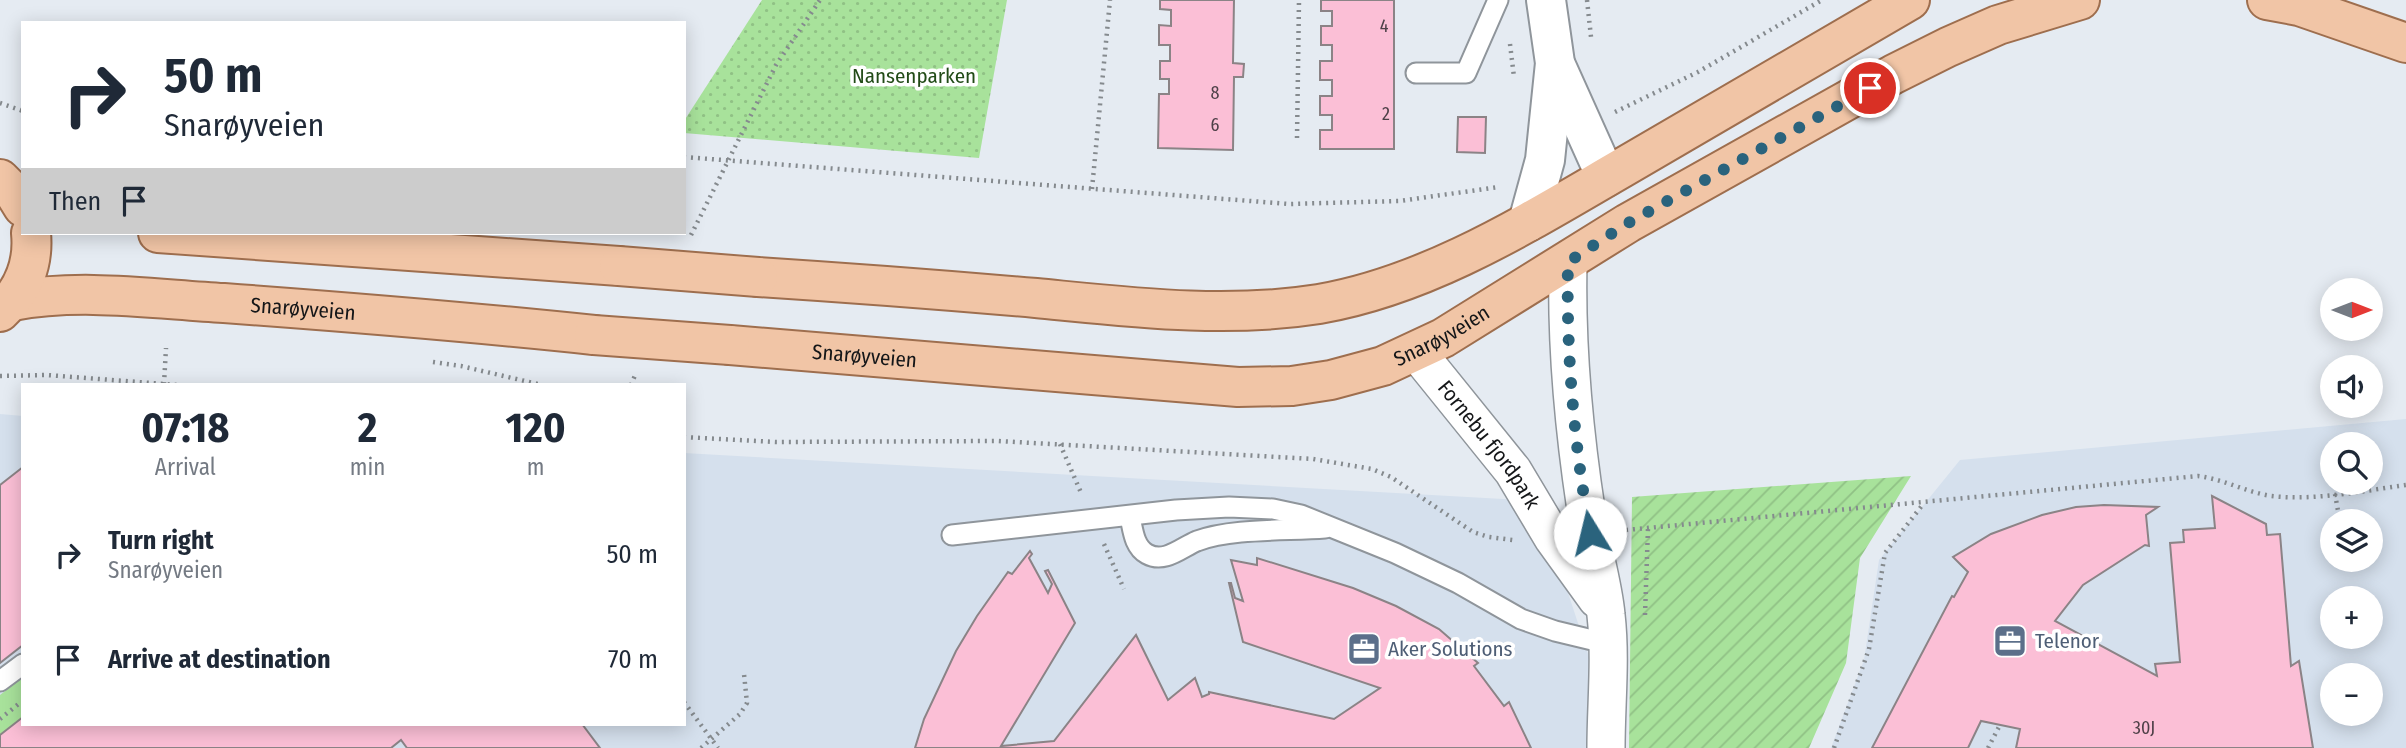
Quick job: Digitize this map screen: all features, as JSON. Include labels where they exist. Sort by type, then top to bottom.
[{"type":"main road","points":[[186,235],[942,290],[1191,311],[1277,309],[1319,304],[1364,294],[1410,279],[1459,258],[1528,222],[1910,0]]},
{"type":"main road","name":"Snarøyveien","points":[[6,307],[38,296],[75,294],[287,308],[1238,387],[1292,386],[1331,380],[1383,366],[1443,338],[1628,223],[1937,52],[1998,25],[2080,0]]},
{"type":"main road","points":[[2267,0],[2299,6],[2406,43]]},
{"type":"main road","points":[[0,179],[21,204]]},
{"type":"main road","points":[[6,307],[23,285],[30,266],[31,235]]},
{"type":"street","points":[[1528,222],[1545,160],[1555,63],[1546,0]]},
{"type":"street","points":[[1555,63],[1605,177]]},
{"type":"street","points":[[1568,262],[1567,327],[1576,440],[1608,627],[1606,748]]},
{"type":"street","name":"Fornebu fjordpark","points":[[1416,351],[1513,471],[1608,627]]},
{"type":"lane","points":[[1416,73],[1466,73],[1498,0]]},
{"type":"lane","points":[[952,535],[1176,510],[1240,507],[1273,509],[1301,516],[1395,553],[1458,583],[1521,619],[1555,631],[1608,627]]},
{"type":"lane","points":[[1130,517],[1136,544],[1148,555],[1160,557],[1220,535],[1333,528]]},
{"type":"lane","points":[[0,681],[21,665]]},
{"type":"path","points":[[728,160],[776,65],[820,0]]},
{"type":"path","points":[[1092,189],[1110,0]]},
{"type":"path","points":[[1297,138],[1299,0]]},
{"type":"path","points":[[1607,117],[1698,72],[1822,0]]},
{"type":"path","points":[[0,103],[21,110]]},
{"type":"path","points":[[686,157],[1289,204],[1399,201],[1500,187]]},
{"type":"path","points":[[164,383],[166,348]]},
{"type":"path","points":[[433,362],[533,383]]},
{"type":"path","points":[[0,376],[47,375],[151,383]]},
{"type":"path","points":[[686,437],[775,442],[998,441],[1313,459],[1372,469],[1391,477],[1473,532],[1515,540]]},
{"type":"path","points":[[1621,531],[2198,476],[2267,495],[2324,495]]},
{"type":"path","points":[[2383,488],[2406,485]]},
{"type":"path","points":[[1833,748],[1869,649],[1885,554],[1925,502]]},
{"type":"path","points":[[701,748],[740,714],[747,704],[744,674]]},
{"type":"path","points":[[0,719],[21,703]]},
{"type":"path","points":[[686,705],[718,748]]},
{"type":"path","points":[[1989,748],[2000,725]]},
{"type":"shaded area","points":[[0,414],[21,416],[21,726],[686,726],[686,453],[1538,501],[1592,666],[1589,748],[0,748]]},
{"type":"shaded area","points":[[2406,419],[2406,748],[1831,748],[1864,660],[1879,560],[1960,460]]},
{"type":"green space","name":"Nansenparken","points":[[762,0],[1007,0],[979,158],[686,133],[686,118]]},
{"type":"green space","points":[[1911,476],[1860,558],[1846,663],[1809,748],[1629,748],[1632,497]]},
{"type":"green space","points":[[21,679],[21,719],[0,735],[0,695]]},
{"type":"building","points":[[1160,0],[1234,0],[1233,63],[1244,64],[1243,77],[1234,77],[1233,150],[1158,148],[1159,94],[1169,94],[1169,79],[1160,79],[1160,61],[1170,61],[1170,45],[1159,45],[1159,25],[1171,26],[1171,10],[1160,9]]},
{"type":"building","points":[[1321,0],[1394,0],[1394,149],[1320,149],[1320,130],[1332,130],[1332,115],[1320,115],[1320,96],[1332,96],[1332,80],[1320,80],[1320,61],[1332,61],[1332,45],[1321,45],[1321,26],[1332,26],[1332,11],[1321,11]]},
{"type":"building","points":[[1458,117],[1486,117],[1485,153],[1457,152]]},
{"type":"building","points":[[21,469],[21,647],[0,663],[0,485]]},
{"type":"building","name":"Telenor","points":[[2212,496],[2266,524],[2267,535],[2280,534],[2291,666],[2299,661],[2313,748],[2016,748],[2020,729],[1981,721],[1968,748],[1872,748],[1952,596],[1954,597],[1968,572],[1953,557],[1991,534],[2042,515],[2076,507],[2104,505],[2158,507],[2146,515],[2149,546],[2145,545],[2083,585],[2055,621],[2157,676],[2155,664],[2180,662],[2170,543],[2184,542],[2183,530],[2215,528]]},
{"type":"building","name":"Aker Solutions","points":[[1030,551],[1032,554],[1029,558],[1048,593],[1052,584],[1045,571],[1048,570],[1075,623],[1001,746],[1054,741],[1136,635],[1168,700],[1195,678],[1202,697],[1209,692],[1334,719],[1380,688],[1243,642],[1229,583],[1235,598],[1243,601],[1231,560],[1257,565],[1257,558],[1353,588],[1396,606],[1439,629],[1478,663],[1474,666],[1504,706],[1509,702],[1531,748],[915,748],[924,719],[956,651],[1008,572],[1012,574]]},
{"type":"building","points":[[21,719],[21,726],[584,726],[600,748],[407,748],[401,740],[391,748],[0,748],[0,735]]},
{"type":"place","name":"Telenor","points":[[2010,641]]},
{"type":"place","name":"Aker Solutions","points":[[1364,649]]},
{"type":"route","points":[[1590,533],[1576,440],[1569,368],[1568,262],[1628,223],[1870,88]]}]
